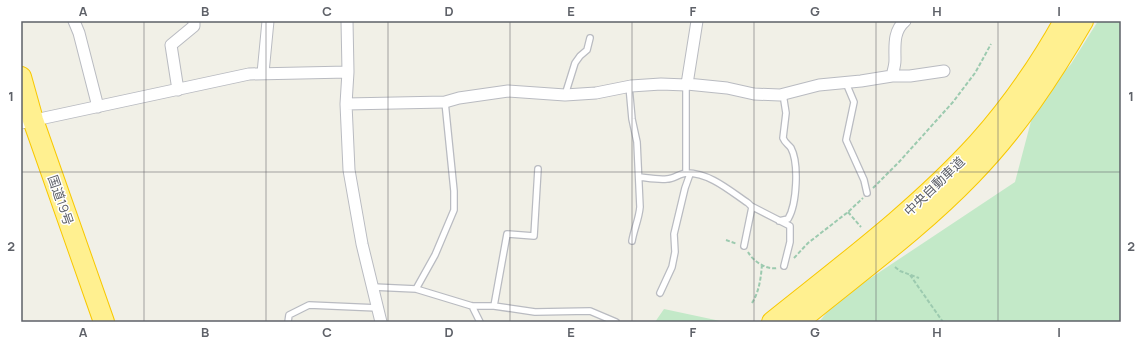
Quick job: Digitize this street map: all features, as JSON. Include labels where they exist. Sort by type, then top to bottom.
[{"type":"highway","name":"中央自動車道","points":[[772,322],[917,204],[959,163],[997,120],[1026,80],[1063,34],[1083,21]]},
{"type":"highway","name":"中央自動車道","points":[[798,322],[898,242],[971,175],[1004,138],[1039,91],[1063,34]]},
{"type":"highway","name":"国道19号","points":[[21,77],[24,122],[90,322]]},
{"type":"highway","name":"国道19号","points":[[24,122],[104,322]]},
{"type":"street","points":[[74,21],[79,33],[98,107]]},
{"type":"street","points":[[178,90],[170,45],[194,26],[194,21]]},
{"type":"street","points":[[263,73],[268,21]]},
{"type":"street","points":[[347,21],[348,72],[346,104],[349,170],[362,244],[381,322]]},
{"type":"street","points":[[686,84],[697,21]]},
{"type":"street","points":[[892,76],[895,62],[894,47],[897,32],[899,27],[905,21]]},
{"type":"street","points":[[346,104],[445,102],[459,98],[508,91],[565,95],[596,93],[629,86],[661,84],[686,84],[727,88],[754,94],[780,95],[819,85],[944,71]]},
{"type":"street","points":[[24,122],[249,74],[348,72]]},
{"type":"lane","points":[[565,95],[575,63],[587,50],[590,38]]},
{"type":"lane","points":[[846,82],[854,102],[854,107],[845,137],[864,180],[867,193]]},
{"type":"lane","points":[[660,293],[672,267],[674,234],[688,173],[686,84]]},
{"type":"lane","points":[[629,86],[632,119],[637,142],[640,207],[639,218],[634,229],[632,241]]},
{"type":"lane","points":[[780,221],[788,219],[791,214],[796,173],[791,148],[784,142],[783,138],[786,112],[783,94]]},
{"type":"lane","points":[[416,289],[435,255],[454,210],[454,191],[445,102]]},
{"type":"lane","points":[[494,306],[507,234],[534,236],[538,169]]},
{"type":"lane","points":[[639,177],[667,179],[676,178],[688,173],[698,174],[717,182],[752,207],[790,226],[790,242],[784,266]]},
{"type":"lane","points":[[744,246],[752,207]]},
{"type":"lane","points":[[373,287],[416,289],[472,306],[494,306],[535,312],[590,311],[616,322]]},
{"type":"lane","points":[[288,322],[289,314],[309,305],[378,308]]},
{"type":"lane","points":[[472,306],[480,322]]},
{"type":"path","points":[[848,212],[862,227]]},
{"type":"path","points":[[752,303],[759,288],[762,264]]},
{"type":"path","points":[[895,267],[900,271],[919,278]]},
{"type":"path","points":[[910,275],[943,322]]},
{"type":"green space","points":[[1098,21],[1121,21],[1121,322],[819,322],[836,301],[1015,182],[1035,106],[1071,64]]},
{"type":"green space","points":[[664,309],[725,322],[655,322]]}]
